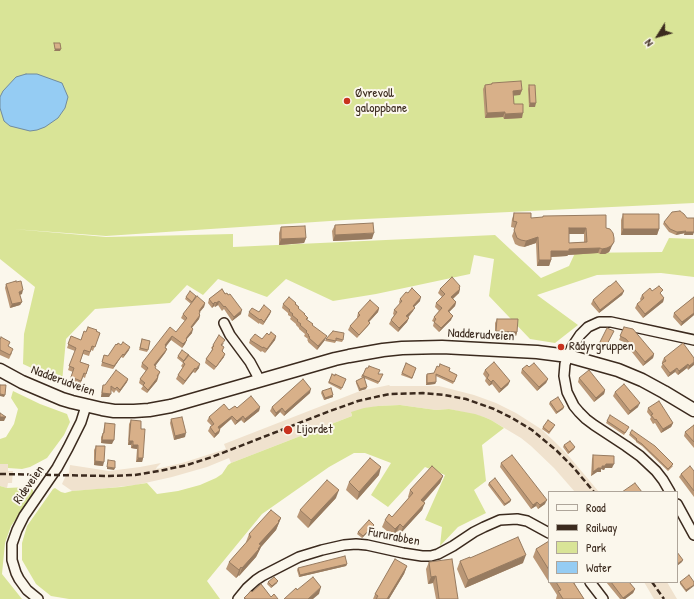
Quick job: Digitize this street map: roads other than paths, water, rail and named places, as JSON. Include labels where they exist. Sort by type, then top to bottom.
[{"type":"main road","name":"Nadderudveien","points":[[0,370],[22,382],[62,399],[86,406],[125,411],[154,409],[186,402],[349,356],[383,350],[402,348],[442,348],[544,352],[568,356],[603,365],[631,376],[664,392],[694,410]]},
{"type":"street","points":[[669,491],[659,475],[644,460],[586,419],[574,406],[565,384],[565,364],[582,332],[591,325],[599,322],[611,322],[694,340]]},
{"type":"street","points":[[224,323],[230,335],[250,362],[257,375],[258,381]]},
{"type":"street","name":"Rideveien","points":[[38,599],[23,586],[16,573],[12,560],[12,544],[24,516],[51,477],[82,422],[86,406]]},
{"type":"street","points":[[678,506],[694,535]]},
{"type":"street","name":"Fururabben","points":[[238,599],[256,580],[273,570],[305,554],[337,546],[356,544],[367,545],[410,554],[431,556],[453,546],[484,526],[500,520],[516,519],[527,521],[548,532]]},
{"type":"street","points":[[591,583],[603,599]]},
{"type":"water","points":[[26,74],[37,74],[62,83],[68,97],[65,108],[58,118],[45,127],[30,131],[10,126],[4,121],[0,108],[0,97],[3,91],[16,77]]},
{"type":"railway","points":[[0,474],[109,476],[135,475],[159,471],[187,465],[212,457],[358,401],[390,394],[423,393],[466,399],[494,409],[512,418],[532,430],[557,451],[593,491]]},
{"type":"railway","points":[[653,583],[664,599]]},
{"type":"place","name":"Øvrevoll galoppbane","points":[[347,101]]},
{"type":"place","name":"Rådyrgruppen","points":[[561,347]]},
{"type":"place","name":"Lijordet","points":[[288,430]]}]
